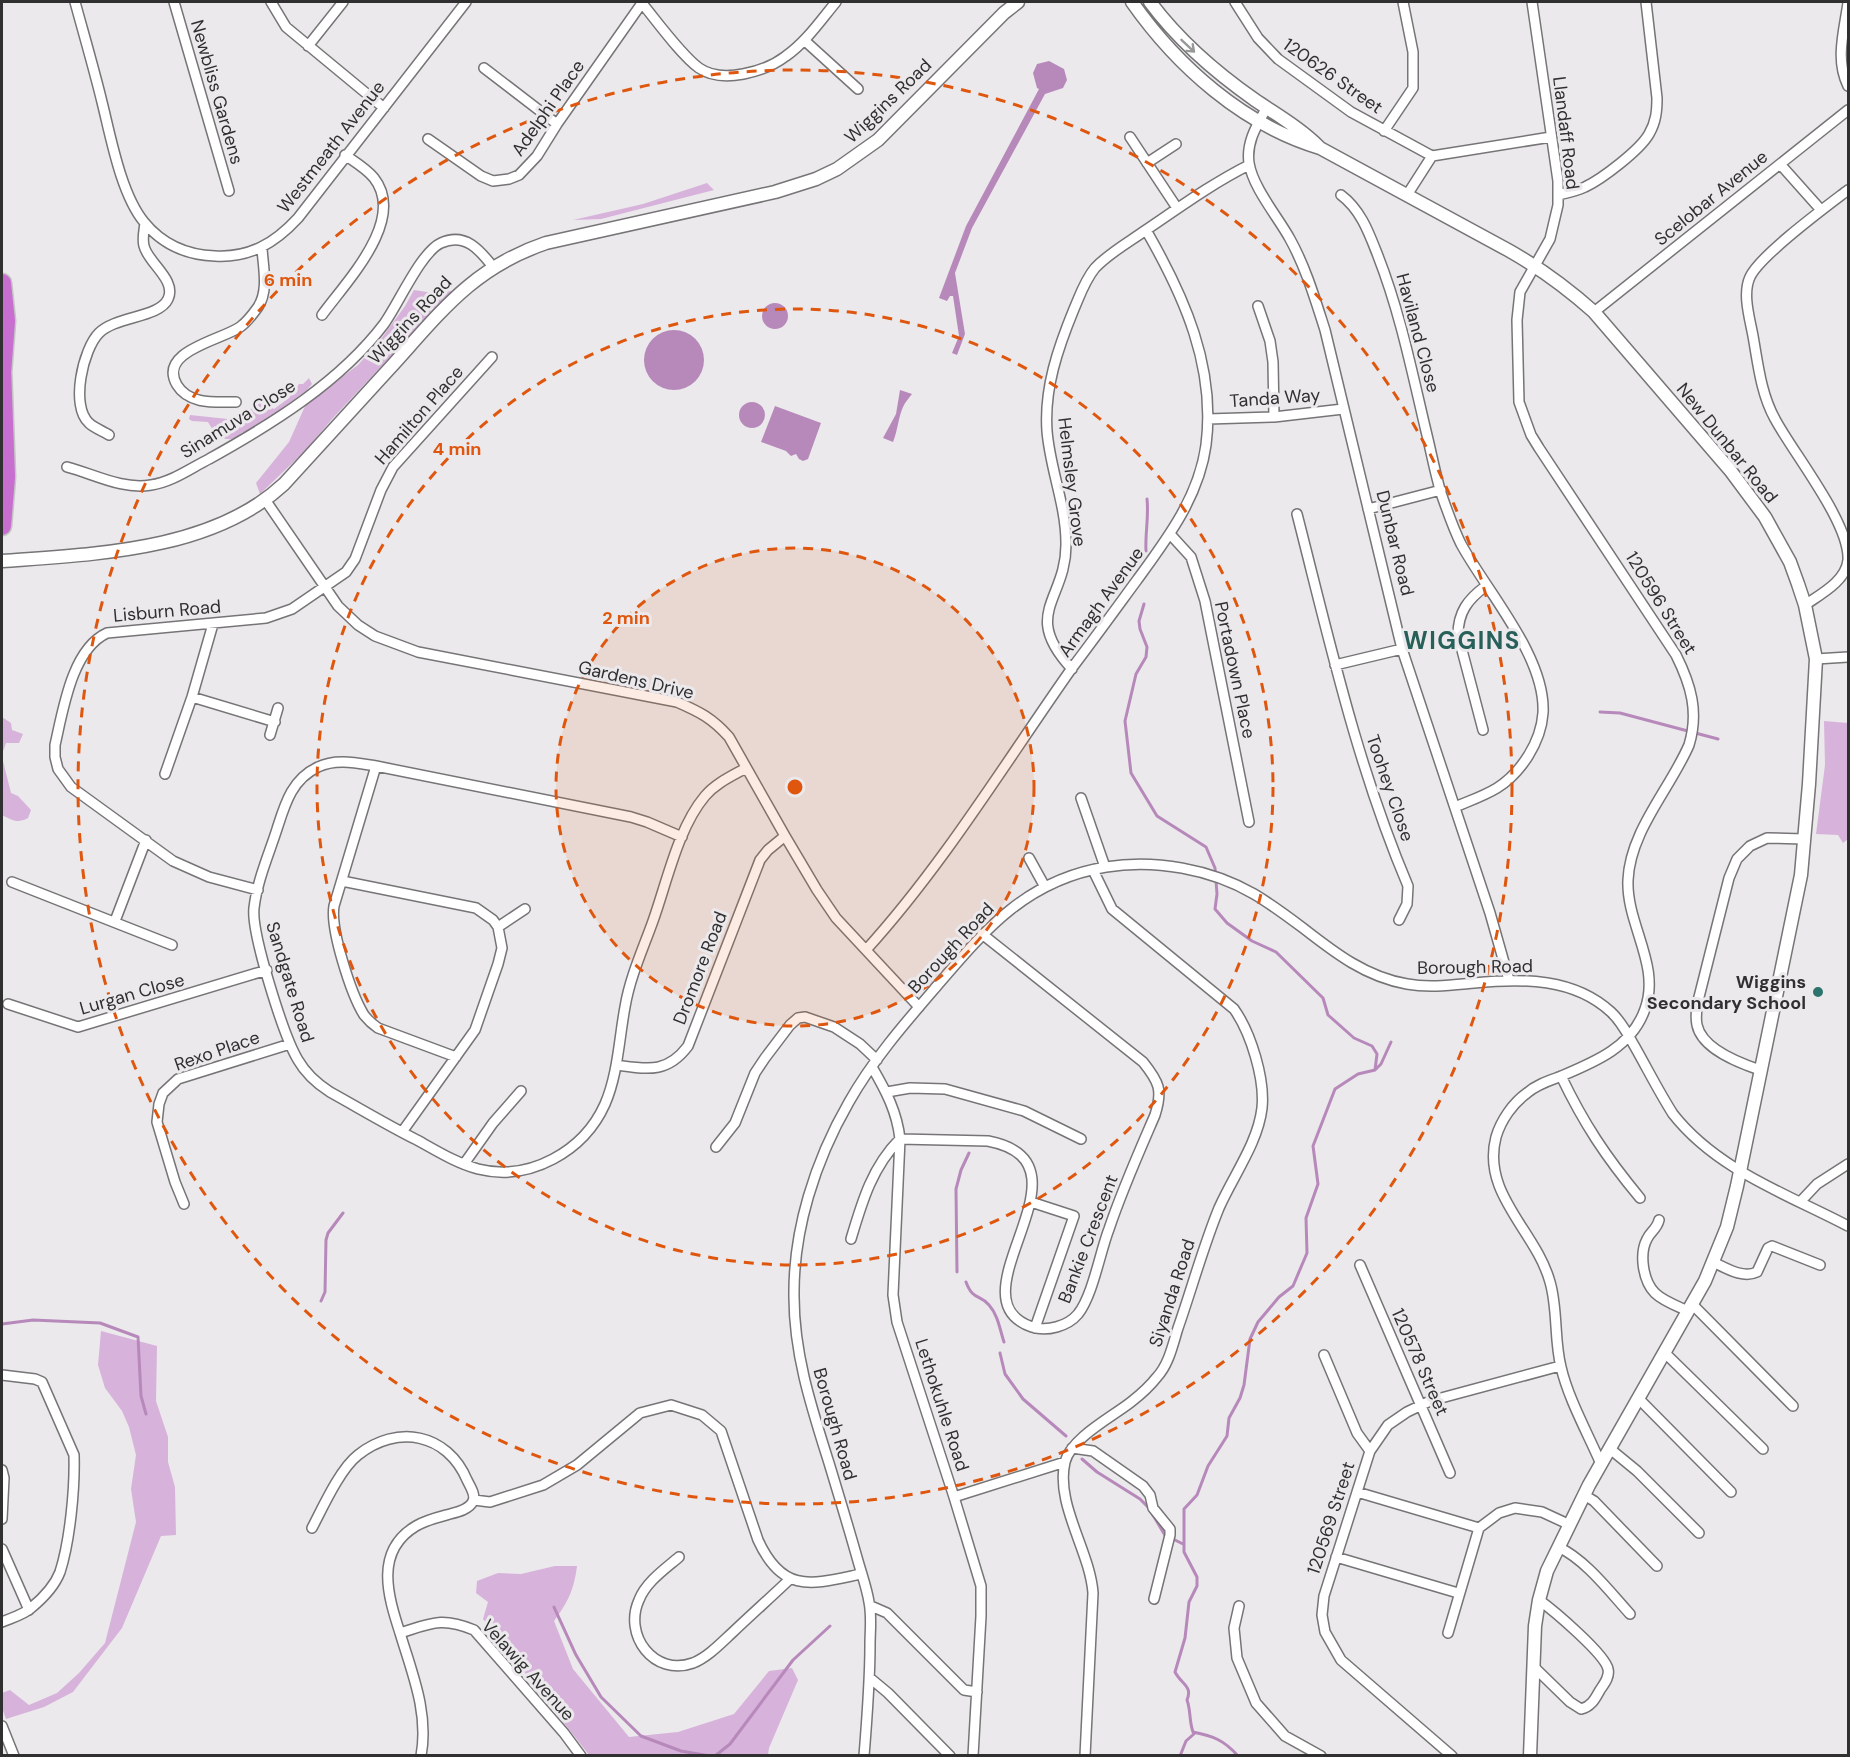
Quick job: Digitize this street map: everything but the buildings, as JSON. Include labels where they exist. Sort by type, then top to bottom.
[{"type":"highway","points":[[2,283],[6,321],[2,374]]},
{"type":"highway","points":[[2,367],[6,477],[2,526]]},
{"type":"street","name":"Westmeath Avenue","points":[[75,2],[130,199],[145,223],[178,249],[199,256],[227,257],[261,248],[283,234],[298,218],[466,2]]},
{"type":"street","name":"Newbliss Gardens","points":[[174,2],[229,191]]},
{"type":"street","points":[[271,2],[286,27],[384,108]]},
{"type":"street","points":[[308,46],[343,2]]},
{"type":"street","points":[[641,2],[699,68],[723,76],[743,74],[773,64],[786,56],[804,40],[836,2]]},
{"type":"street","name":"Adelphi Place","points":[[428,139],[481,176],[493,181],[519,175],[527,168],[641,2]]},
{"type":"street","name":"Wiggins Road","points":[[1004,13],[1011,2]]},
{"type":"street","name":"Wiggins Road","points":[[2,561],[82,555],[162,542],[226,522],[266,501],[458,293],[493,267],[522,251],[546,243],[775,192],[837,169],[878,140],[1004,13],[1018,2]]},
{"type":"street","points":[[1132,2],[1155,33],[1184,64],[1221,96],[1259,121]]},
{"type":"street","points":[[1150,2],[1188,47],[1236,86],[1267,107],[1249,147],[1250,165]]},
{"type":"street","name":"120626 Street","points":[[1235,2],[1258,38],[1278,59],[1351,112],[1432,156]]},
{"type":"street","points":[[1384,131],[1412,92],[1414,80],[1413,52],[1403,2]]},
{"type":"street","name":"Llandaff Road","points":[[1532,2],[1558,195],[1550,239],[1536,266]]},
{"type":"street","points":[[1558,195],[1584,187],[1606,174],[1642,144],[1654,123],[1658,98],[1646,2]]},
{"type":"street","points":[[1848,3],[1840,57],[1848,86]]},
{"type":"street","points":[[804,40],[858,89]]},
{"type":"street","points":[[484,68],[557,124]]},
{"type":"street","name":"New Dunbar Road","points":[[1267,107],[1307,135],[1320,148]]},
{"type":"street","name":"Scelobar Avenue","points":[[1594,312],[1848,110]]},
{"type":"street","name":"New Dunbar Road","points":[[1259,121],[1300,142],[1320,148],[1536,266],[1594,312],[1746,491],[1780,542],[1790,562],[1805,605],[1816,659],[1801,875],[1727,1227],[1713,1262],[1690,1307],[1584,1494],[1547,1571],[1535,1626],[1530,1755]]},
{"type":"street","points":[[1130,137],[1177,208]]},
{"type":"street","points":[[1407,195],[1432,156],[1551,137]]},
{"type":"street","points":[[1147,163],[1176,144]]},
{"type":"street","points":[[322,315],[365,257],[382,224],[385,208],[375,179],[345,155]]},
{"type":"street","points":[[1780,164],[1821,210]]},
{"type":"street","name":"Helmsley Grove","points":[[1072,669],[1053,645],[1047,625],[1066,547],[1063,514],[1049,447],[1048,392],[1058,351],[1089,277],[1105,259],[1177,208],[1230,174],[1250,165]]},
{"type":"street","name":"Dunbar Road","points":[[1250,165],[1257,183],[1291,241],[1311,288],[1324,330],[1402,649],[1490,912],[1509,980]]},
{"type":"street","points":[[1805,605],[1840,578],[1848,562],[1848,546],[1839,525],[1805,465],[1775,419],[1766,399],[1759,374],[1747,291],[1750,276],[1758,264],[1848,190]]},
{"type":"street","name":"Haviland Close","points":[[1341,195],[1358,211],[1389,283],[1441,490],[1460,542],[1520,639],[1540,680],[1543,716],[1539,733],[1529,755],[1514,774],[1497,788],[1455,807]]},
{"type":"street","points":[[109,435],[89,423],[80,406],[79,393],[90,346],[97,334],[114,323],[150,313],[162,306],[168,299],[166,279],[144,247],[145,223]]},
{"type":"street","name":"Armagh Avenue","points":[[866,950],[901,911],[1170,534],[1183,513],[1198,478],[1206,446],[1208,419],[1205,376],[1195,332],[1168,270],[1146,230]]},
{"type":"street","name":"Sinamuva Close","points":[[67,467],[106,480],[138,485],[151,485],[179,475],[259,430],[321,386],[356,355],[384,324],[425,256],[432,249],[448,240],[467,241],[476,247],[493,267]]},
{"type":"street","points":[[236,402],[201,401],[185,394],[176,384],[174,373],[177,362],[184,353],[240,328],[260,304],[265,287],[261,248]]},
{"type":"street","name":"120596 Street","points":[[1536,266],[1520,292],[1517,320],[1517,382],[1519,402],[1525,420],[1539,448],[1676,655],[1690,687],[1694,710],[1692,734],[1685,753],[1641,835],[1628,872],[1629,906],[1648,969],[1649,981],[1646,1007],[1630,1038]]},
{"type":"street","points":[[1258,306],[1270,341],[1273,362],[1274,417]]},
{"type":"street","name":"Hamilton Place","points":[[324,588],[346,572],[355,559],[381,490],[393,467],[492,357]]},
{"type":"street","name":"Tanda Way","points":[[1208,419],[1274,417],[1343,409]]},
{"type":"street","points":[[1368,509],[1441,490]]},
{"type":"street","name":"Gardens Drive","points":[[266,501],[338,606],[358,625],[395,645],[430,655],[677,702],[703,713],[717,723],[729,737],[784,836],[836,918],[919,1007]]},
{"type":"street","name":"Toohey Close","points":[[1297,514],[1335,665],[1367,777],[1408,886],[1407,904],[1400,920]]},
{"type":"street","name":"Portadown Place","points":[[1170,534],[1191,557],[1205,601],[1250,822]]},
{"type":"street","points":[[1483,730],[1458,635],[1458,627],[1460,614],[1468,601],[1486,586]]},
{"type":"street","name":"Lisburn Road","points":[[258,890],[194,872],[173,861],[71,787],[58,769],[55,745],[69,691],[86,650],[97,638],[117,631],[213,624],[279,615],[324,588]]},
{"type":"street","points":[[165,774],[192,697],[213,624]]},
{"type":"street","points":[[1335,665],[1402,649]]},
{"type":"street","points":[[1816,659],[1848,657]]},
{"type":"street","points":[[192,697],[275,722]]},
{"type":"street","points":[[270,735],[278,708]]},
{"type":"street","name":"Sandgate Road","points":[[682,837],[631,817],[376,766],[352,762],[318,766],[295,785],[288,796],[254,908],[254,919],[267,970],[290,1044],[304,1070],[314,1081],[330,1092],[464,1164],[480,1169],[509,1171],[533,1167],[557,1157],[582,1139],[606,1102],[616,1065],[628,993],[682,837],[696,808],[704,797],[719,784],[746,768]]},
{"type":"street","points":[[376,766],[342,881],[333,915],[333,926],[352,989],[369,1022],[378,1028],[456,1057]]},
{"type":"street","points":[[1081,798],[1105,867]]},
{"type":"street","name":"Dromore Road","points":[[616,1065],[646,1069],[666,1066],[681,1055],[688,1046],[760,860],[784,836]]},
{"type":"street","points":[[1760,1070],[1719,1052],[1697,1026],[1696,1012],[1729,878],[1737,859],[1750,846],[1767,838],[1804,839]]},
{"type":"street","points":[[115,921],[146,840]]},
{"type":"street","points":[[1029,858],[1045,887]]},
{"type":"street","name":"Borough Road","points":[[866,1754],[870,1678],[870,1606],[808,1397],[798,1350],[794,1298],[797,1246],[807,1203],[823,1155],[849,1101],[919,1007],[982,934],[1020,902],[1045,887],[1105,867],[1169,866],[1220,878],[1236,885],[1273,906],[1350,963],[1378,977],[1409,985],[1424,986],[1509,980],[1557,984],[1589,996],[1617,1018],[1659,1093],[1684,1128],[1703,1147],[1740,1172],[1848,1226]]},
{"type":"street","name":"Siyanda Road","points":[[1084,1755],[1093,1593],[1087,1559],[1065,1497],[1063,1483],[1065,1462],[1072,1448],[1100,1423],[1146,1389],[1163,1368],[1210,1230],[1250,1144],[1260,1118],[1262,1102],[1260,1076],[1241,1018],[1234,1009],[1112,909],[1093,870]]},
{"type":"street","points":[[342,881],[461,904],[486,914],[498,927],[502,948],[475,1030],[402,1132]]},
{"type":"street","points":[[12,882],[172,945]]},
{"type":"street","points":[[498,927],[525,909]]},
{"type":"street","name":"Bankie Crescent","points":[[982,934],[1143,1062],[1158,1083],[1159,1101],[1155,1115],[1113,1218],[1082,1307],[1074,1318],[1063,1325],[1035,1328]]},
{"type":"street","name":"Lurgan Close","points":[[8,1004],[78,1027],[267,970]]},
{"type":"street","name":"Lethokuhle Road","points":[[716,1147],[735,1123],[755,1073],[790,1024],[798,1018],[805,1017],[834,1027],[860,1044],[875,1064],[898,1122],[900,1139],[894,1308],[954,1497],[982,1596],[973,1755]]},
{"type":"street","points":[[1601,1464],[1560,1366],[1551,1282],[1537,1252],[1497,1183],[1493,1158],[1498,1132],[1509,1111],[1526,1093],[1603,1056],[1630,1038]]},
{"type":"street","name":"Rexo Place","points":[[184,1204],[159,1131],[157,1115],[163,1093],[178,1079],[290,1044]]},
{"type":"street","points":[[1561,1076],[1596,1141],[1609,1161],[1640,1198]]},
{"type":"street","points":[[887,1092],[910,1088],[945,1089],[1024,1111],[1081,1139]]},
{"type":"street","points":[[464,1164],[493,1123],[521,1091]]},
{"type":"street","points":[[851,1239],[868,1185],[880,1163],[900,1139],[988,1141],[1011,1148],[1020,1155],[1034,1183],[1031,1202],[1010,1266],[1005,1293],[1007,1303],[1018,1320],[1035,1328],[1074,1216],[1031,1202]]},
{"type":"street","points":[[1801,1201],[1817,1184],[1848,1164]]},
{"type":"street","points":[[1659,1220],[1658,1227],[1647,1239],[1643,1251],[1644,1272],[1654,1293],[1690,1307],[1793,1406]]},
{"type":"street","points":[[1713,1262],[1734,1272],[1753,1274],[1757,1272],[1768,1248],[1775,1246],[1820,1265]]},
{"type":"street","name":"120578 Street","points":[[1360,1265],[1450,1473]]},
{"type":"street","points":[[1664,1352],[1763,1449]]},
{"type":"street","points":[[1324,1355],[1357,1433],[1370,1451]]},
{"type":"street","name":"120569 Street","points":[[1452,1755],[1351,1670],[1335,1652],[1325,1632],[1322,1615],[1324,1596],[1370,1451],[1388,1425],[1421,1405],[1560,1366]]},
{"type":"street","points":[[2,1375],[42,1382],[74,1455],[70,1514],[59,1574],[45,1595],[29,1610],[2,1623]]},
{"type":"street","points":[[1638,1398],[1731,1492]]},
{"type":"street","points":[[474,1500],[490,1502],[543,1485],[577,1465],[640,1413],[671,1406],[702,1414],[721,1431],[764,1554],[775,1567],[790,1579],[802,1583],[861,1574]]},
{"type":"street","points":[[312,1528],[350,1462],[366,1449],[393,1438],[420,1438],[433,1442],[445,1449],[465,1473],[474,1495],[472,1503],[462,1510],[416,1526],[407,1533],[395,1547],[386,1577],[390,1602],[421,1706],[424,1736],[421,1755]]},
{"type":"street","points":[[1072,1448],[1093,1451],[1143,1485],[1150,1496],[1153,1508],[1170,1529],[1154,1599]]},
{"type":"street","points":[[1609,1448],[1637,1471],[1699,1533]]},
{"type":"street","points":[[954,1497],[1065,1462]]},
{"type":"street","points":[[2,1470],[4,1479],[2,1519]]},
{"type":"street","points":[[1357,1492],[1479,1528]]},
{"type":"street","points":[[1584,1494],[1657,1566]]},
{"type":"street","points":[[1448,1633],[1479,1528],[1499,1514],[1515,1508],[1542,1512],[1568,1524]]},
{"type":"street","points":[[1558,1547],[1582,1563],[1630,1614]]},
{"type":"street","points":[[2,1549],[29,1610]]},
{"type":"street","points":[[680,1557],[645,1589],[639,1600],[634,1622],[635,1634],[641,1646],[656,1659],[670,1664],[682,1665],[699,1660],[790,1579]]},
{"type":"street","points":[[1336,1557],[1458,1593]]},
{"type":"street","points":[[1533,1666],[1570,1702],[1581,1709],[1591,1704],[1608,1676],[1608,1669],[1604,1661],[1574,1630],[1539,1600]]},
{"type":"street","points":[[870,1606],[887,1613],[964,1690],[977,1692]]},
{"type":"street","points":[[1239,1606],[1234,1628],[1237,1658],[1256,1703],[1285,1736],[1321,1755]]},
{"type":"street","name":"Velawig Avenue","points":[[400,1633],[435,1622],[456,1622],[474,1630],[581,1755]]},
{"type":"street","points":[[870,1678],[950,1755]]},
{"type":"street","points":[[2,1726],[14,1755]]},
{"type":"shaded area","points":[[1049,61],[1064,69],[1067,80],[1063,88],[1045,94],[972,228],[955,273],[965,334],[957,355],[952,353],[959,336],[953,296],[950,296],[947,301],[939,298],[966,226],[1039,89],[1033,73],[1037,64]]},
{"type":"shaded area","points":[[707,183],[714,190],[601,219],[573,220],[643,204]]},
{"type":"shaded area","points":[[414,290],[433,293],[452,291],[332,419],[306,450],[260,494],[256,483],[289,442],[306,404],[358,365],[381,339]]},
{"type":"shaded area","points":[[775,303],[784,307],[788,316],[784,325],[775,329],[766,325],[762,316],[766,307]]},
{"type":"shaded area","points":[[674,330],[695,339],[704,360],[695,381],[674,390],[653,381],[644,360],[653,339]]},
{"type":"shaded area","points":[[309,378],[312,384],[307,390],[255,428],[233,439],[217,437],[208,422],[189,419],[190,415],[228,419],[239,416],[262,402],[274,409],[289,398],[299,384],[303,384]]},
{"type":"shaded area","points":[[900,390],[912,394],[901,411],[893,442],[883,438],[896,414]]},
{"type":"shaded area","points":[[752,402],[762,405],[765,415],[762,425],[752,428],[742,425],[739,415],[742,405]]},
{"type":"shaded area","points":[[775,406],[821,423],[808,459],[803,461],[796,454],[791,456],[786,451],[761,442]]},
{"type":"shaded area","points":[[2,717],[11,723],[12,730],[23,734],[19,743],[6,743],[2,754]]},
{"type":"shaded area","points":[[1824,721],[1848,723],[1848,839],[1843,843],[1838,835],[1816,834],[1825,765]]},
{"type":"shaded area","points":[[2,757],[11,793],[18,796],[31,810],[28,818],[21,821],[15,821],[2,815]]},
{"type":"shaded area","points":[[101,1331],[157,1346],[156,1401],[168,1437],[168,1462],[175,1487],[176,1535],[161,1536],[122,1628],[73,1692],[44,1707],[6,1719],[2,1708],[2,1693],[10,1690],[29,1705],[57,1693],[79,1673],[105,1643],[136,1522],[131,1489],[136,1455],[129,1427],[122,1411],[105,1388],[98,1365]]},
{"type":"shaded area","points":[[555,1566],[577,1566],[570,1595],[554,1621],[573,1669],[629,1737],[678,1732],[734,1714],[769,1671],[792,1668],[798,1680],[768,1755],[589,1755],[483,1619],[488,1602],[476,1593],[477,1581],[498,1573],[521,1574]]},
{"type":"waterway","points":[[1146,551],[1147,499]]},
{"type":"waterway","points":[[1144,604],[1139,621],[1147,647],[1146,657],[1136,674],[1125,721],[1131,773],[1157,816],[1206,847],[1215,868],[1217,894],[1215,909],[1227,923],[1252,941],[1276,952],[1323,998],[1328,1015],[1354,1038],[1372,1046],[1377,1054],[1375,1070],[1358,1074],[1335,1089],[1313,1146],[1318,1184],[1306,1218],[1307,1253],[1293,1286],[1279,1297],[1258,1322],[1250,1339],[1244,1385],[1229,1418],[1227,1436],[1208,1466],[1197,1495],[1184,1509],[1184,1552],[1197,1577],[1197,1586],[1189,1602],[1185,1638],[1175,1672],[1188,1691],[1187,1700],[1193,1732],[1218,1740],[1238,1756]]},
{"type":"waterway","points":[[1600,712],[1620,713],[1718,739]]},
{"type":"waterway","points":[[1376,1069],[1381,1064],[1391,1042]]},
{"type":"waterway","points":[[957,1272],[956,1189],[969,1153]]},
{"type":"waterway","points":[[321,1301],[325,1292],[326,1240],[328,1233],[343,1213]]},
{"type":"waterway","points":[[966,1282],[971,1292],[992,1309],[1004,1342]]},
{"type":"waterway","points":[[2,1324],[33,1320],[100,1323],[138,1337],[141,1396],[146,1414]]},
{"type":"waterway","points":[[1000,1353],[1005,1374],[1023,1399],[1066,1436]]},
{"type":"waterway","points":[[1082,1459],[1097,1472],[1140,1499],[1150,1509]]},
{"type":"waterway","points":[[1153,1515],[1166,1537]]},
{"type":"waterway","points":[[1175,1540],[1183,1544]]},
{"type":"waterway","points":[[554,1607],[576,1655],[601,1697],[641,1736],[681,1751],[710,1756]]},
{"type":"waterway","points":[[715,1756],[730,1744],[793,1660],[830,1626]]},
{"type":"waterway","points":[[1180,1756],[1186,1741],[1195,1733]]},
{"type":"place","name":"Wiggins Secondary School","points":[[1818,992]]},
{"type":"district","name":"WIGGINS","points":[[1462,641]]}]
